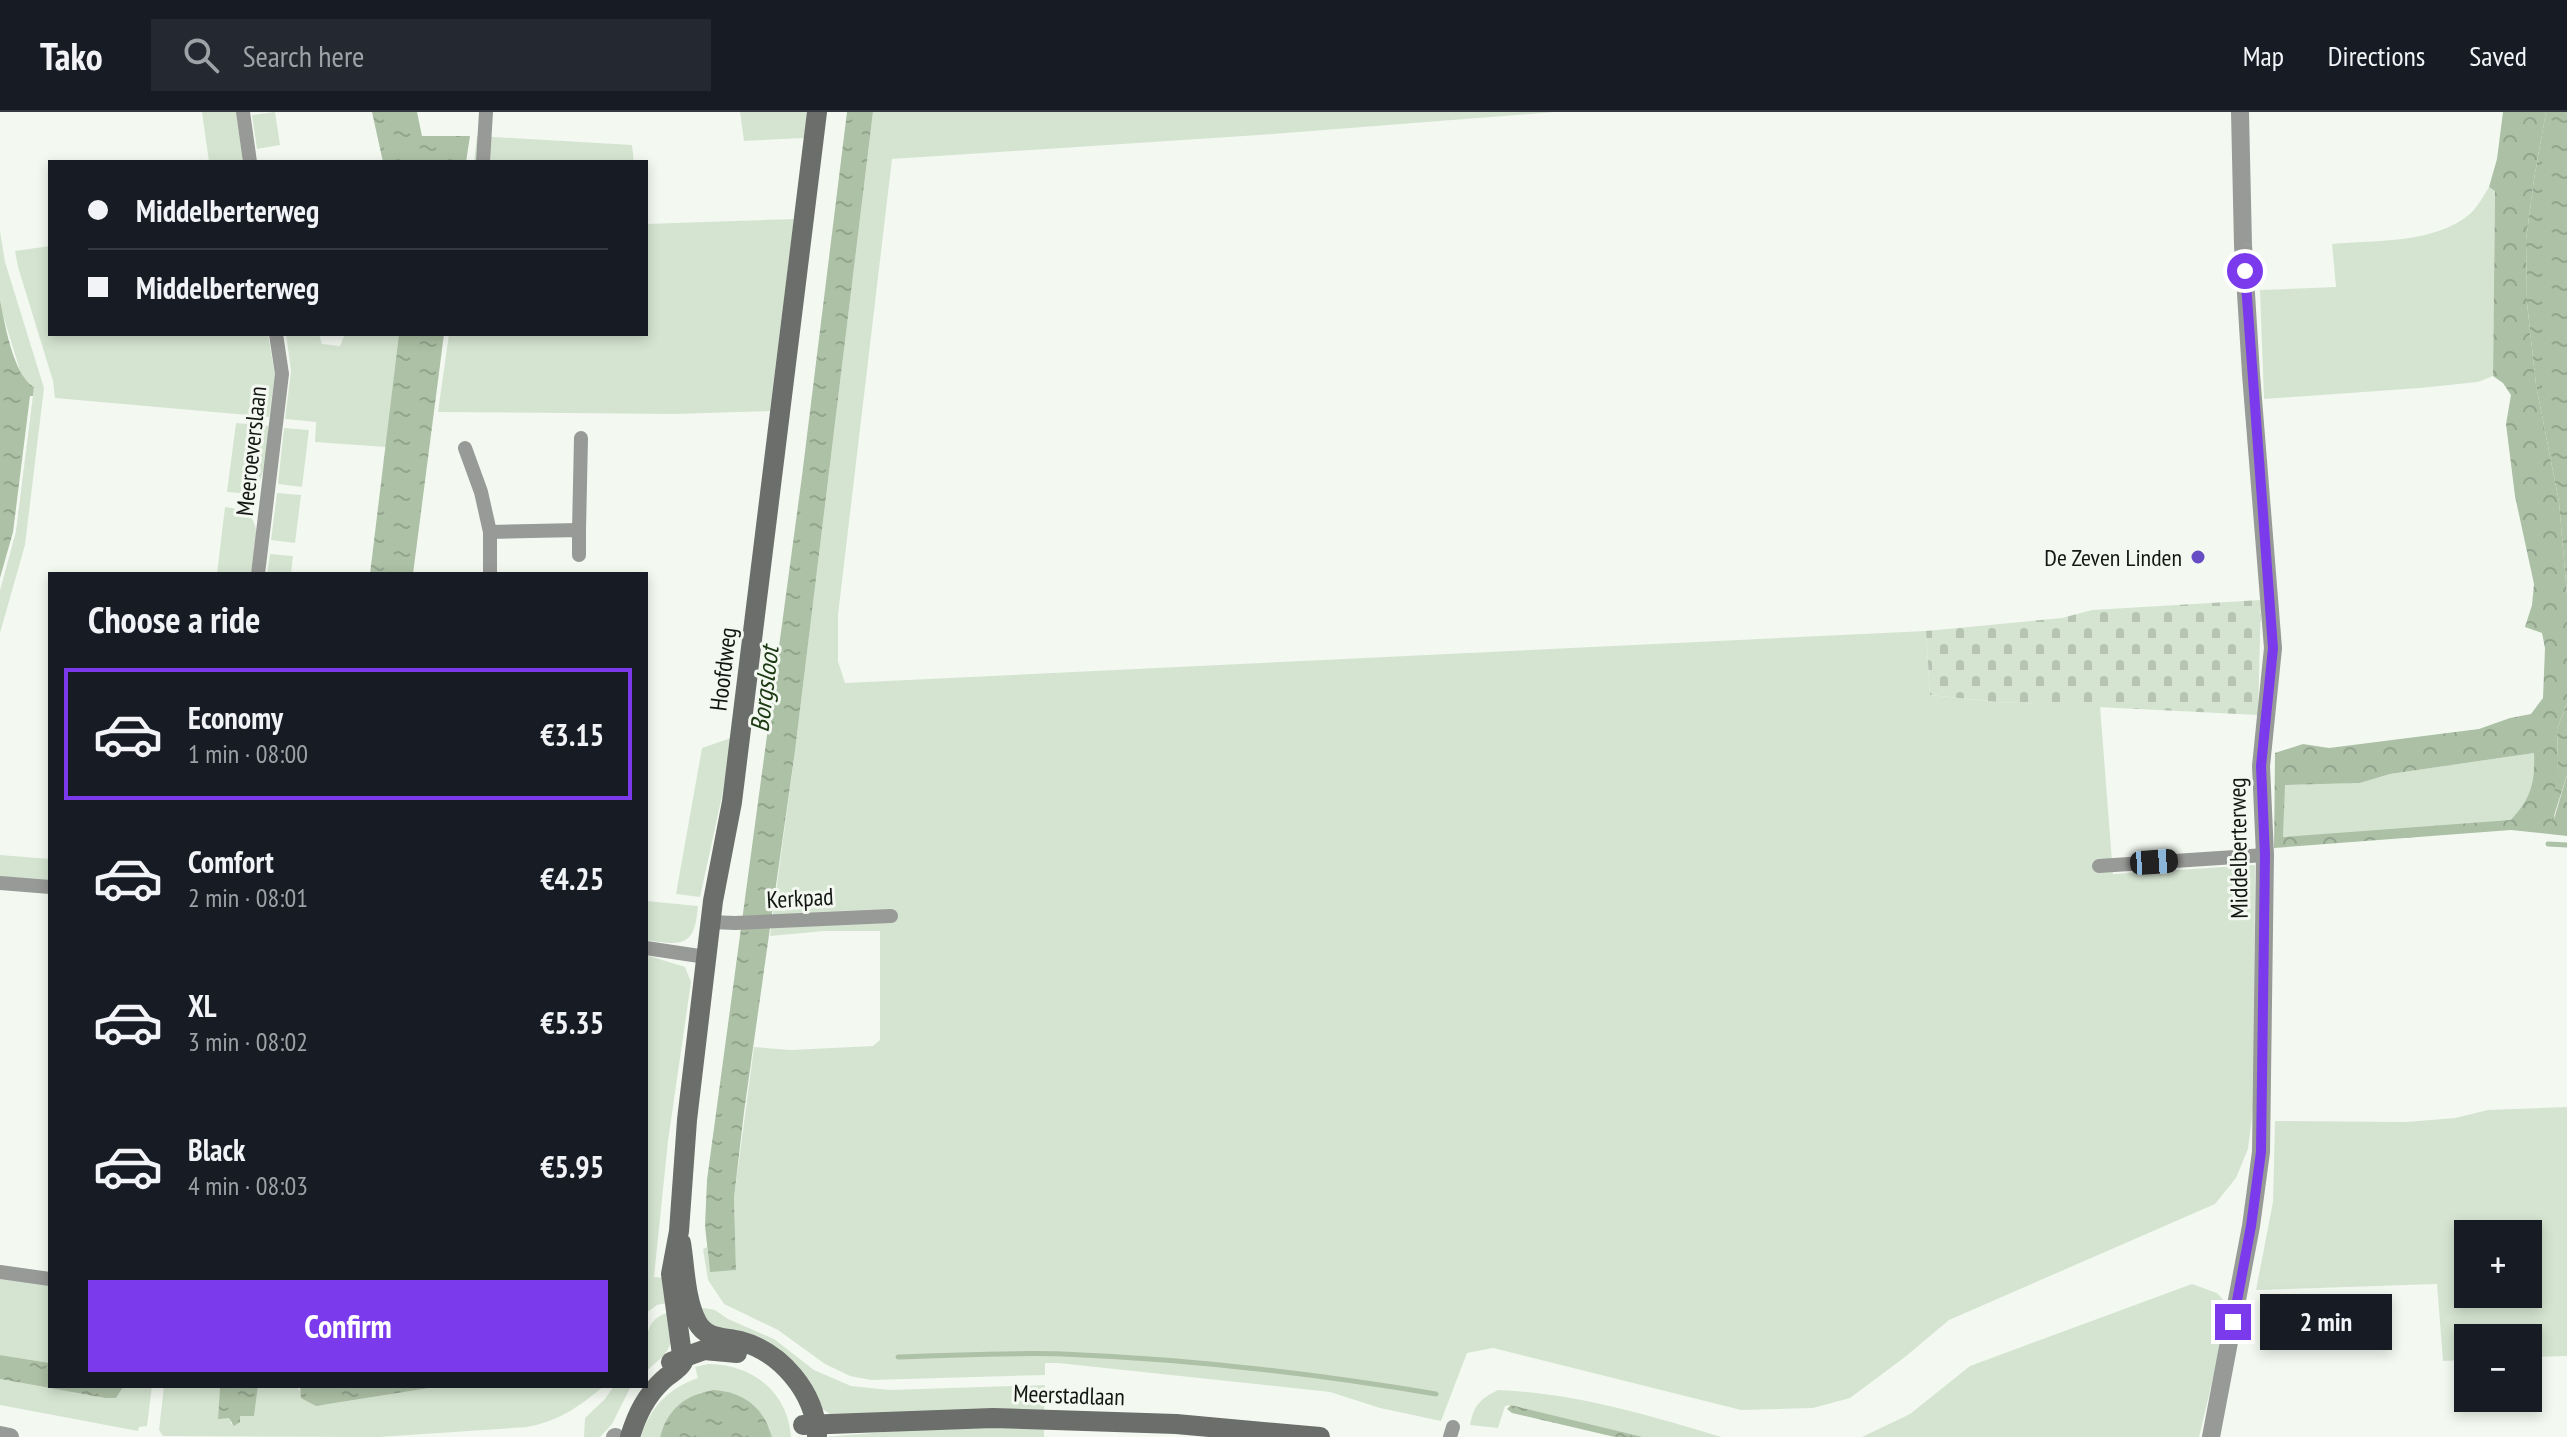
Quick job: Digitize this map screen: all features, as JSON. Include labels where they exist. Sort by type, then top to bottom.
[{"type":"main road","name":"Hoofdweg","points":[[682,1356],[671,1274],[679,1231],[687,1120],[710,922],[732,802],[817,112]]},
{"type":"main road","name":"Hoofdweg","points":[[679,1231],[697,1323],[710,1336],[759,1348],[775,1358],[800,1386],[809,1402],[810,1431]]},
{"type":"main road","points":[[648,1379],[682,1356],[704,1350],[726,1350],[749,1357],[768,1368],[785,1384],[810,1431]]},
{"type":"main road","points":[[630,1437],[641,1407],[658,1385],[681,1367],[682,1356]]},
{"type":"main road","points":[[616,1437],[628,1403],[639,1388]]},
{"type":"main road","name":"Meerstadlaan","points":[[810,1431],[993,1418],[1176,1424],[1320,1437]]},
{"type":"street","points":[[243,112],[250,160]]},
{"type":"street","points":[[483,160],[486,112]]},
{"type":"street","name":"Middelberterweg","points":[[2211,1437],[2251,1226],[2261,1152],[2265,855],[2261,766],[2273,648],[2243,245],[2240,112]]},
{"type":"street","name":"Meeroeverslaan","points":[[258,572],[282,374],[276,336]]},
{"type":"street","points":[[579,555],[581,438]]},
{"type":"street","points":[[465,448],[481,492],[490,532],[490,572]]},
{"type":"street","points":[[490,532],[579,530]]},
{"type":"street","points":[[2099,866],[2265,855]]},
{"type":"street","points":[[0,883],[48,887]]},
{"type":"street","name":"Kerkpad","points":[[710,922],[891,916]]},
{"type":"street","points":[[648,948],[706,957]]},
{"type":"street","points":[[0,1272],[48,1279]]},
{"type":"street","points":[[0,1435],[10,1437]]},
{"type":"green space","points":[[202,112],[236,112],[243,160],[209,160]]},
{"type":"green space","points":[[275,112],[280,145],[257,149],[252,115]]},
{"type":"green space","points":[[740,112],[807,112],[804,138],[744,141]]},
{"type":"green space","points":[[873,112],[1555,112],[892,159],[838,615],[838,661],[845,683],[1926,631],[1930,695],[1997,702],[2100,706],[2113,874],[2255,865],[2254,1101],[2248,1149],[2236,1178],[2215,1204],[1949,1320],[1850,1398],[1813,1408],[1741,1410],[1493,1348],[1467,1353],[1441,1421],[1380,1408],[1330,1392],[1058,1363],[1045,1363],[1045,1375],[871,1380],[850,1376],[825,1364],[778,1330],[724,1304],[708,1280],[703,1249],[707,1247],[710,1271],[736,1270],[734,1198],[754,1047],[791,1050],[873,1046],[880,1040],[880,931],[825,931],[770,936]]},
{"type":"green space","points":[[2503,112],[2546,112],[2526,240],[2527,303],[2536,385],[2559,502],[2567,595],[2567,703],[2557,729],[2554,819],[2567,775],[2567,836],[2511,830],[2274,848],[2275,753],[2303,744],[2329,748],[2479,729],[2531,714],[2543,698],[2545,648],[2542,633],[2525,627],[2534,584],[2515,496],[2506,424],[2511,395],[2503,383],[2493,376],[2495,191],[2489,187],[2497,159]],"holes":[[[2534,753],[2527,797],[2511,820],[2283,837],[2285,785],[2360,783],[2390,774]]]},
{"type":"green space","points":[[477,136],[632,145],[634,160],[474,160]]},
{"type":"green space","points":[[2489,187],[2495,191],[2493,376],[2478,382],[2420,388],[2264,399],[2260,290],[2336,287],[2332,244],[2404,239],[2441,230],[2471,213]]},
{"type":"green space","points":[[794,219],[770,411],[675,414],[438,412],[449,336],[648,336],[648,224]]},
{"type":"green space","points":[[0,231],[5,262],[44,388],[25,545],[0,633],[0,591],[16,532],[34,387],[22,377],[3,315],[0,300]]},
{"type":"green space","points":[[48,246],[48,336],[268,336],[275,376],[269,417],[55,398],[53,381],[15,251]]},
{"type":"green space","points":[[286,336],[320,336],[322,344],[340,346],[344,336],[399,336],[386,447],[315,442],[316,422],[285,419],[291,371]]},
{"type":"green space","points":[[236,423],[269,426],[263,472],[250,494],[227,492]]},
{"type":"green space","points":[[284,428],[309,430],[302,487],[278,484]]},
{"type":"green space","points":[[277,493],[301,495],[295,543],[271,540]]},
{"type":"green space","points":[[225,507],[239,510],[254,522],[256,530],[251,572],[217,572]]},
{"type":"green space","points":[[270,554],[293,556],[291,572],[267,572]]},
{"type":"green space","points":[[2261,600],[2258,715],[1997,702],[1930,695],[1926,631],[2062,618],[2092,610]]},
{"type":"green space","points":[[731,738],[700,897],[676,894],[702,748]]},
{"type":"green space","points":[[2534,753],[2530,790],[2511,821],[2283,838],[2284,785],[2360,783],[2390,774]]},
{"type":"green space","points":[[0,855],[48,859],[48,881],[0,877]]},
{"type":"green space","points":[[648,901],[698,906],[690,936],[669,943],[648,940]]},
{"type":"green space","points":[[648,956],[685,967],[691,982],[668,1141],[654,1277],[666,1278],[667,1303],[648,1312]]},
{"type":"green space","points":[[2567,1107],[2567,1356],[2542,1357],[2542,1324],[2454,1324],[2454,1361],[2443,1361],[2437,1284],[2256,1290],[2273,1202],[2275,1121],[2406,1122],[2455,1118],[2488,1110]]},
{"type":"green space","points":[[0,1278],[48,1284],[48,1363],[0,1355]]},
{"type":"green space","points":[[2192,1284],[2217,1293],[2228,1305],[2199,1437],[1862,1437],[1910,1414],[1970,1366]]},
{"type":"green space","points":[[697,1310],[715,1310],[774,1339],[814,1370],[851,1386],[890,1390],[1045,1385],[1044,1416],[830,1414],[821,1408],[807,1385],[715,1329]]},
{"type":"green space","points":[[667,1313],[671,1340],[666,1352],[648,1369],[648,1333],[659,1317]]},
{"type":"green space","points":[[708,1364],[739,1369],[765,1384],[783,1407],[791,1437],[772,1437],[769,1427],[702,1392],[675,1408],[660,1437],[641,1437],[662,1400],[678,1387],[698,1378],[695,1367]]},
{"type":"green space","points":[[0,1379],[105,1398],[116,1398],[122,1388],[152,1388],[147,1426],[139,1427],[138,1431],[0,1405]]},
{"type":"green space","points":[[164,1388],[220,1388],[218,1418],[230,1418],[231,1424],[240,1416],[254,1415],[258,1388],[299,1388],[316,1406],[429,1388],[601,1388],[568,1412],[527,1427],[379,1437],[163,1436],[159,1430]]},
{"type":"green space","points":[[613,1388],[630,1388],[612,1424],[600,1437],[584,1437],[585,1418]]},
{"type":"green space","points":[[1498,1390],[1584,1400],[1722,1437],[1643,1437],[1511,1405],[1505,1406],[1498,1428],[1470,1425],[1479,1403]]},
{"type":"green space","points":[[1044,1426],[1044,1437],[823,1437],[923,1429]]},
{"type":"water","points":[[372,112],[417,112],[422,136],[470,136],[466,160],[383,160]]},
{"type":"water","points":[[847,112],[873,112],[795,751],[744,1112],[734,1198],[736,1270],[710,1272],[705,1226],[707,1180],[802,476]]},
{"type":"water","points":[[2546,112],[2567,112],[2567,595],[2559,502],[2536,385],[2527,303],[2526,240]]},
{"type":"water","points":[[0,300],[15,361],[34,387],[16,532],[0,591]]},
{"type":"water","points":[[399,336],[444,336],[413,572],[370,572]]},
{"type":"water","points":[[2567,703],[2567,775],[2551,825],[2558,759],[2557,729]]},
{"type":"water","points":[[0,1355],[48,1363],[48,1388],[0,1379]]},
{"type":"water","points":[[50,1388],[122,1388],[116,1398]]},
{"type":"water","points":[[220,1388],[258,1388],[254,1416],[240,1416],[240,1422],[234,1426],[229,1418],[218,1419]]},
{"type":"water","points":[[300,1388],[429,1388],[316,1406],[301,1398]]},
{"type":"water","points":[[714,1390],[735,1394],[751,1403],[764,1418],[772,1437],[660,1437],[667,1418],[679,1404],[695,1395]]},
{"type":"water","points":[[1511,1405],[1643,1437],[1615,1437],[1512,1413],[1507,1409]]},
{"type":"pier","points":[[30,396],[33,396],[16,532],[0,591],[0,578],[13,532]]},
{"type":"waterway","points":[[2548,844],[2567,845]]},
{"type":"waterway","points":[[898,1357],[1042,1354],[1156,1359],[1296,1373],[1436,1394]]},
{"type":"place","name":"De Zeven Linden","points":[[2198,557]]},
{"type":"route","points":[[2233,1322],[2261,1152],[2265,855],[2261,766],[2273,648],[2245,271]]},
{"type":"water label","name":"Borgsloot","points":[[764,689]]}]
